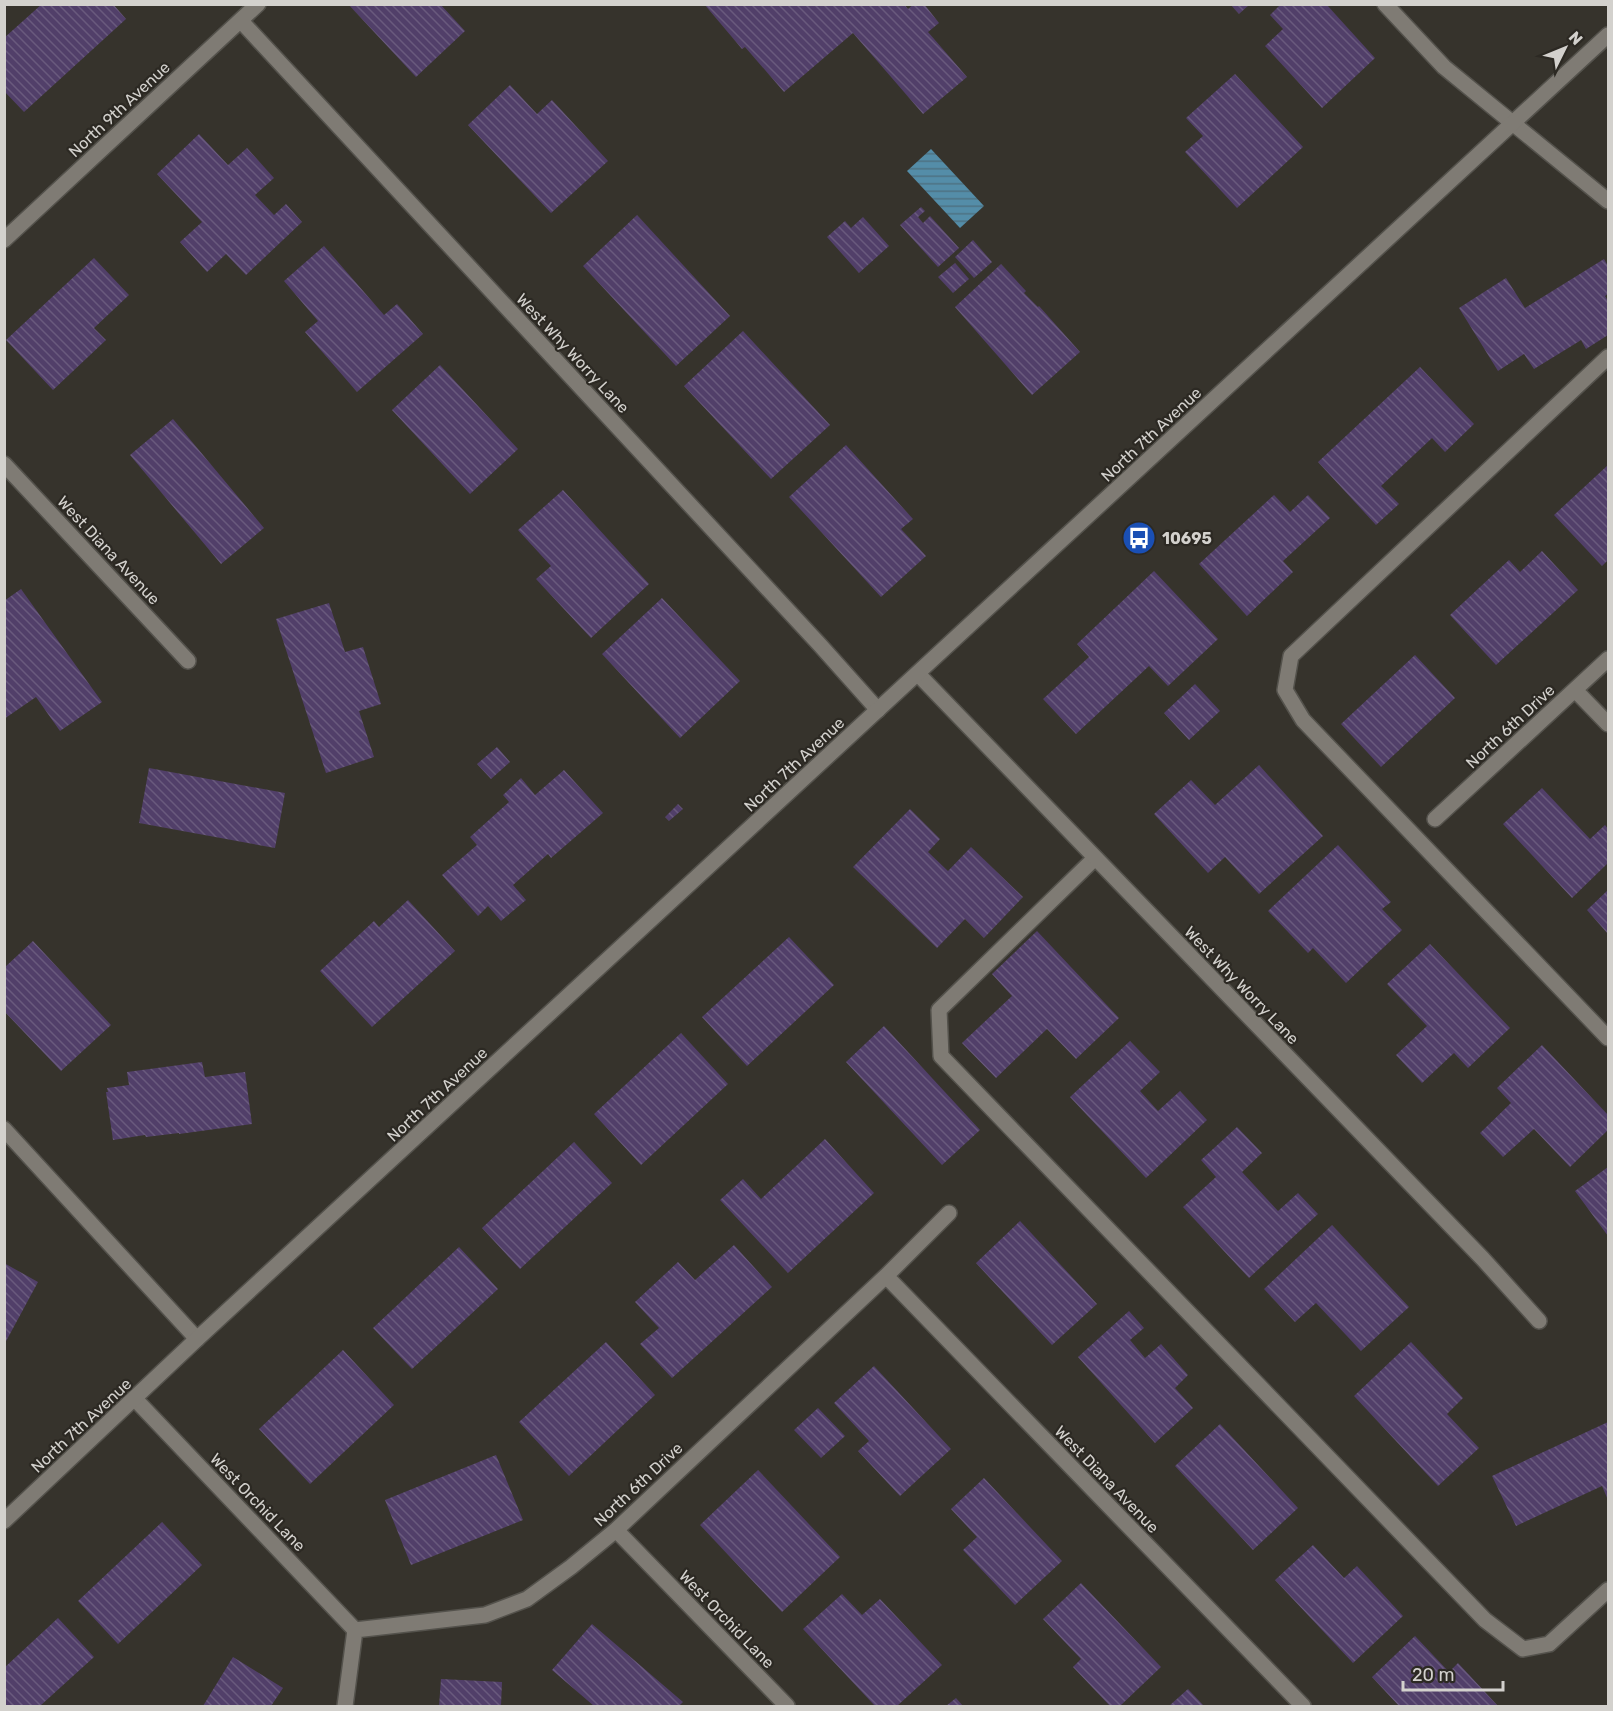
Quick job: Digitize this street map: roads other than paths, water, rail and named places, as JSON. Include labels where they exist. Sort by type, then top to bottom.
[{"type":"street","name":"North 9th Avenue","points":[[4,240],[258,4]]},
{"type":"street","points":[[1385,4],[1444,67],[1608,201]]},
{"type":"street","name":"West Why Worry Lane","points":[[241,21],[878,710]]},
{"type":"street","name":"North 7th Avenue","points":[[4,1521],[1608,35]]},
{"type":"street","points":[[1608,357],[1291,656],[1284,690],[1303,720],[1608,1038]]},
{"type":"street","name":"West Diana Avenue","points":[[4,465],[188,661]]},
{"type":"street","name":"North 6th Drive","points":[[1436,819],[1608,659]]},
{"type":"street","name":"West Why Worry Lane","points":[[918,675],[1484,1259],[1539,1321]]},
{"type":"street","points":[[1575,690],[1608,724]]},
{"type":"street","points":[[1094,859],[939,1010],[941,1056],[1485,1620],[1522,1649],[1549,1644],[1608,1590]]},
{"type":"street","points":[[4,1130],[197,1340]]},
{"type":"street","name":"North 6th Drive","points":[[356,1630],[485,1615],[527,1599],[616,1530],[886,1276],[949,1213]]},
{"type":"street","name":"West Diana Avenue","points":[[886,1276],[1303,1707]]},
{"type":"street","name":"West Orchid Lane","points":[[135,1399],[356,1630]]},
{"type":"street","name":"West Orchid Lane","points":[[616,1530],[787,1707]]},
{"type":"street","points":[[345,1707],[356,1630]]},
{"type":"water","points":[[931,149],[984,206],[960,228],[907,171]]},
{"type":"place","name":"10695","points":[[1139,538]]}]
